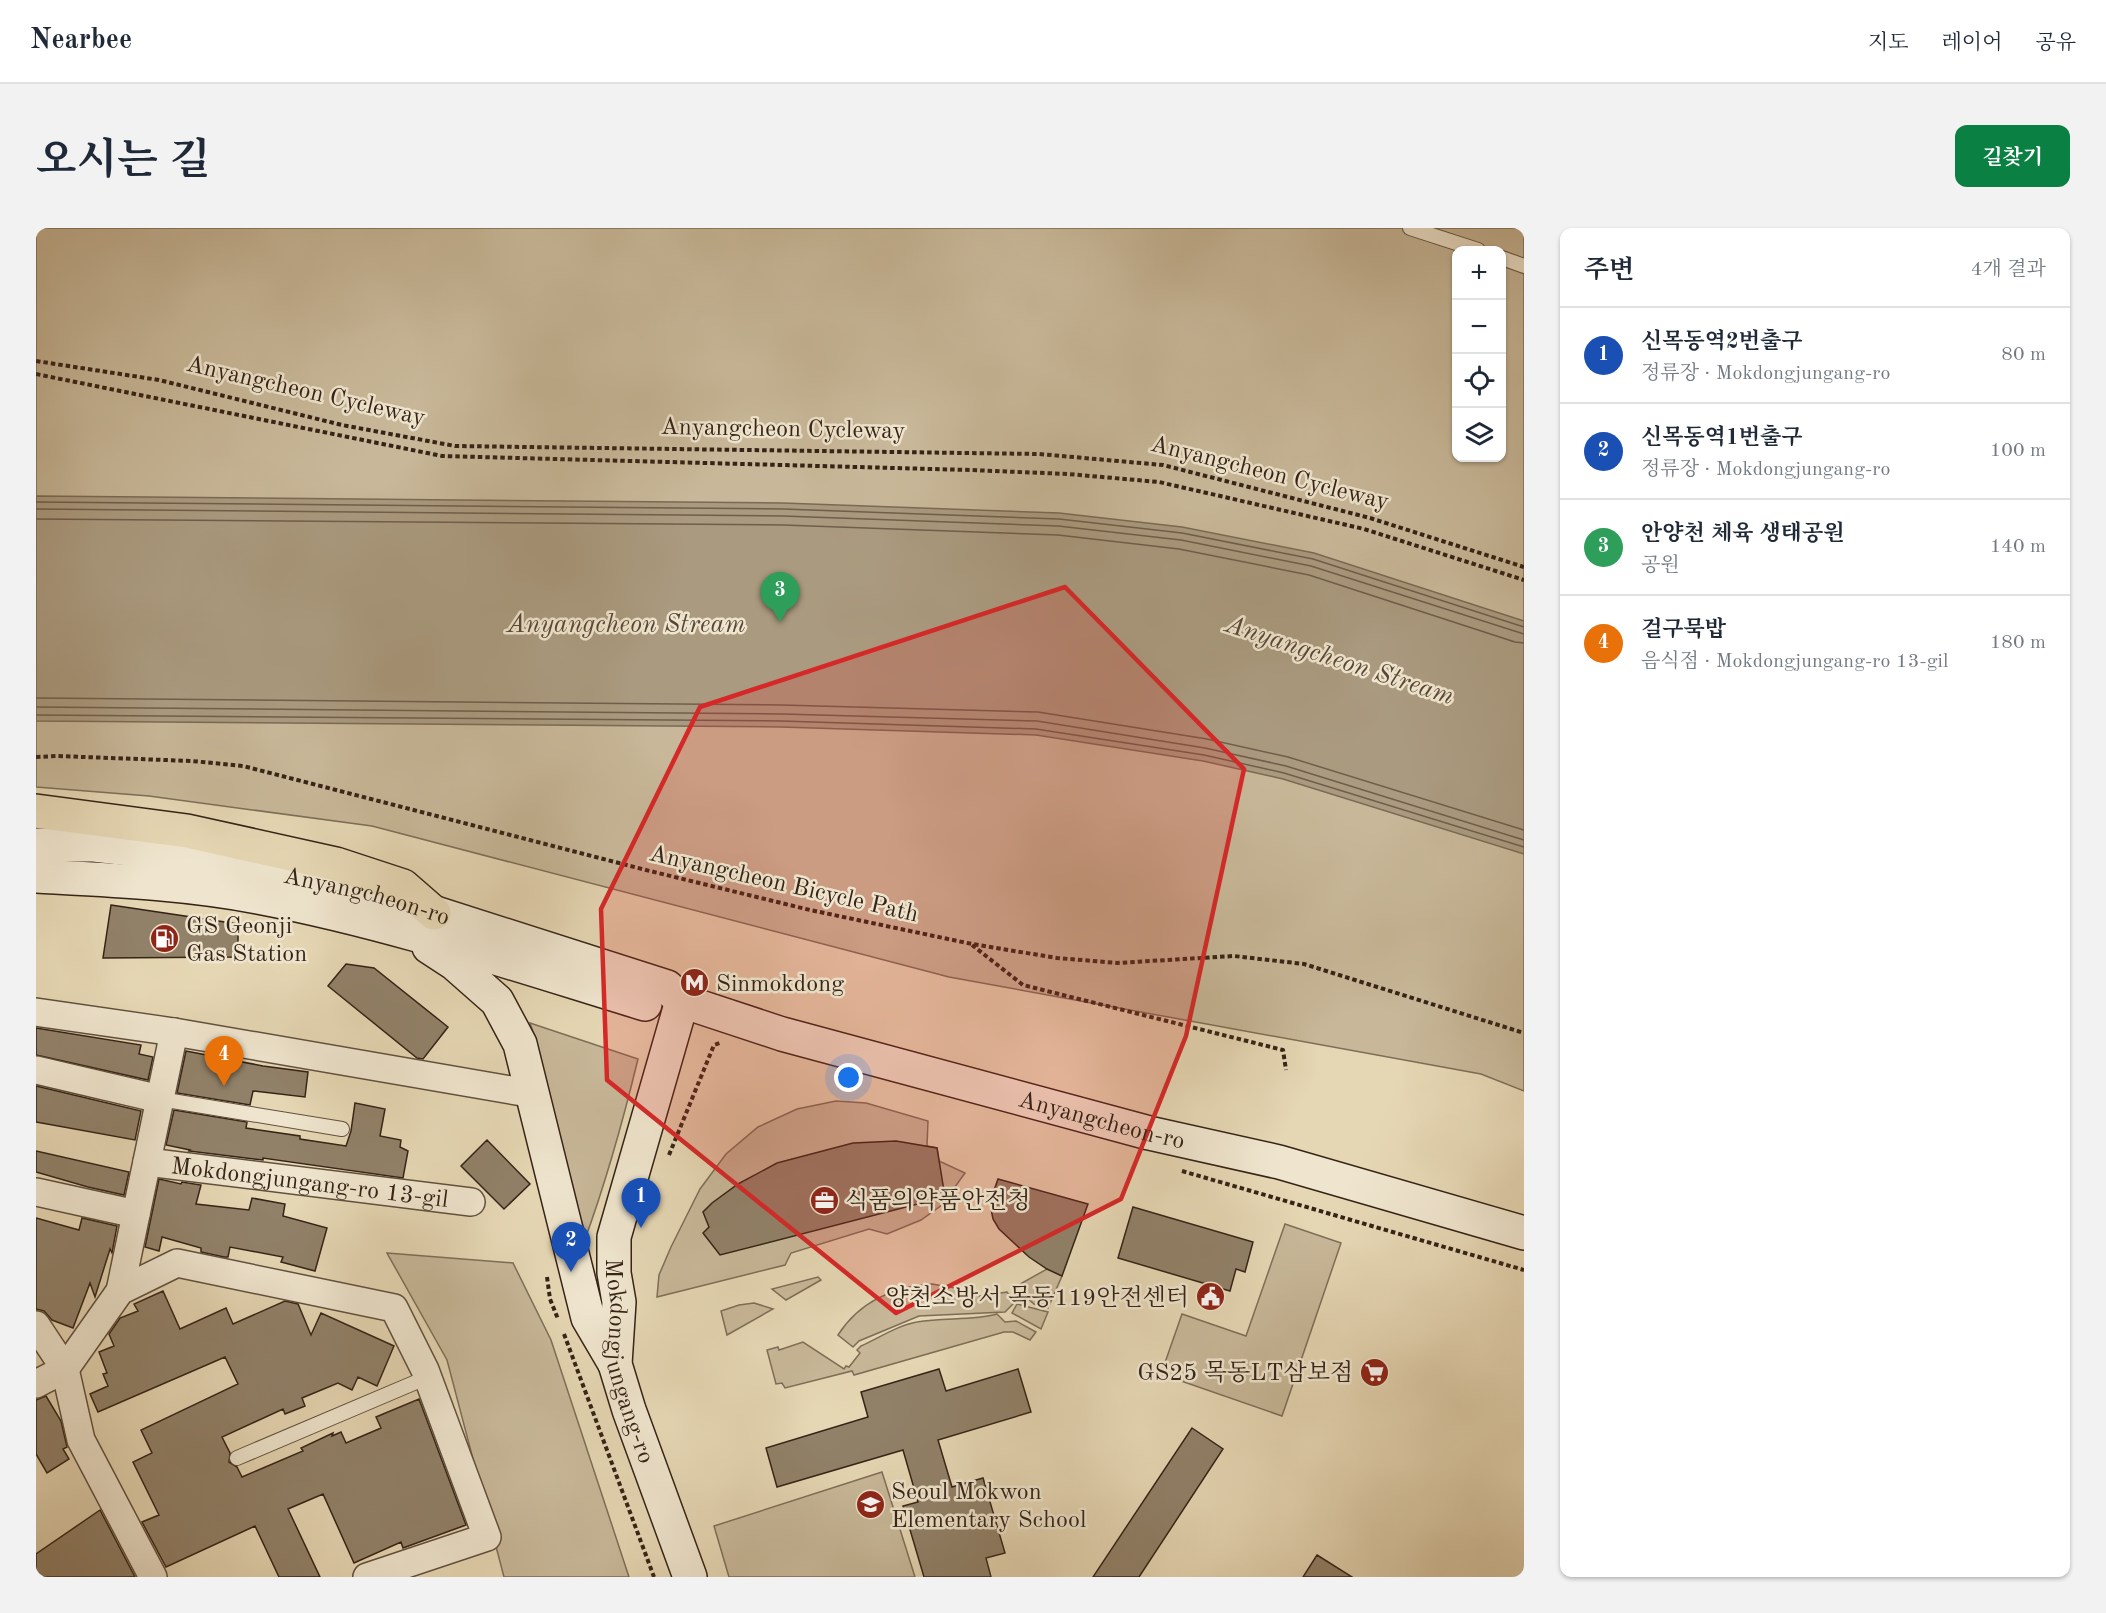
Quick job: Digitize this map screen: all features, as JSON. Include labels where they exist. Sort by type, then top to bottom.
[{"type":"main road","points":[[36,811],[187,831],[336,864],[403,886],[434,913]]},
{"type":"main road","points":[[36,823],[72,825],[167,842],[201,857]]},
{"type":"main road","name":"Anyangcheon-ro","points":[[36,845],[94,845],[201,857],[376,894],[667,987],[682,1001],[782,1034],[1149,1133],[1279,1162],[1524,1233]]},
{"type":"main road","name":"Anyangcheon-ro","points":[[36,876],[150,882],[257,897],[375,923],[657,1007],[682,1001]]},
{"type":"main road","points":[[405,932],[455,964],[497,1001],[520,1044],[588,1317],[615,1364]]},
{"type":"main road","name":"Mokdongjungang-ro","points":[[682,1001],[614,1238],[614,1273],[619,1302],[615,1364],[628,1410],[690,1577]]},
{"type":"street","points":[[36,1012],[174,1032],[534,1094]]},
{"type":"street","name":"Mokdongjungang-ro 13-gil","points":[[120,1291],[174,1032]]},
{"type":"street","points":[[36,1070],[160,1099]]},
{"type":"street","name":"Mokdongjungang-ro 13-gil","points":[[147,1162],[471,1202]]},
{"type":"street","points":[[36,1192],[136,1214]]},
{"type":"street","points":[[36,1384],[64,1369],[120,1291],[177,1263],[394,1308],[428,1377],[487,1537],[368,1577]]},
{"type":"street","points":[[36,1325],[64,1369],[81,1440],[153,1577]]},
{"type":"lane","points":[[1410,228],[1466,246]]},
{"type":"lane","points":[[1506,259],[1524,266]]},
{"type":"lane","points":[[160,1099],[342,1129]]},
{"type":"lane","points":[[237,1458],[428,1377]]},
{"type":"path","name":"Anyangcheon Cycleway","points":[[36,361],[159,380],[342,425],[454,446],[1039,454],[1163,465],[1370,518],[1524,567]]},
{"type":"path","points":[[36,374],[442,456],[970,470],[1068,474],[1159,482],[1364,529],[1524,580]]},
{"type":"path","name":"Anyangcheon Bicycle Path","points":[[36,757],[192,761],[243,766],[673,877],[810,910],[972,944],[1057,958],[1117,963],[1234,956],[1304,964],[1524,1033]]},
{"type":"path","points":[[972,944],[1023,985],[1283,1050],[1286,1070]]},
{"type":"path","points":[[664,1165],[714,1045],[724,1041]]},
{"type":"highlighted area","points":[[1065,587],[1244,769],[1186,1036],[1121,1199],[896,1313],[607,1080],[601,909],[700,707]]},
{"type":"shaded area","points":[[36,228],[1524,228],[1524,1091],[1481,1074],[949,977],[372,826],[149,796],[36,787]]},
{"type":"shaded area","points":[[530,1023],[638,1059],[614,1151],[584,1242],[537,1044]]},
{"type":"shaded area","points":[[836,1101],[866,1103],[928,1121],[927,1146],[937,1148],[939,1161],[965,1173],[942,1205],[921,1220],[887,1234],[869,1229],[791,1253],[785,1265],[657,1297],[659,1275],[671,1247],[700,1189],[726,1154],[758,1127],[797,1109]]},
{"type":"shaded area","points":[[1285,1224],[1341,1243],[1282,1416],[1161,1374],[1182,1314],[1246,1336]]},
{"type":"shaded area","points":[[387,1253],[513,1263],[551,1340],[629,1577],[504,1577],[447,1360]]},
{"type":"shaded area","points":[[1047,1269],[1062,1276],[1048,1308],[1034,1304],[1015,1287]]},
{"type":"shaded area","points":[[818,1277],[821,1280],[786,1300],[772,1289]]},
{"type":"shaded area","points":[[932,1284],[980,1296],[1007,1292],[1015,1302],[1005,1312],[919,1316],[859,1341],[853,1347],[838,1335],[856,1313],[879,1298],[904,1288]]},
{"type":"shaded area","points":[[754,1303],[773,1309],[727,1335],[721,1311]]},
{"type":"shaded area","points":[[1017,1304],[1048,1312],[1041,1329],[1012,1313]]},
{"type":"shaded area","points":[[997,1314],[1005,1322],[1016,1321],[1036,1332],[1030,1340],[1013,1332],[1004,1332],[854,1375],[852,1371],[785,1388],[782,1383],[776,1384],[767,1350],[778,1347],[779,1350],[803,1342],[844,1369],[846,1366],[849,1367],[860,1353],[857,1350],[861,1346],[903,1326],[927,1321],[977,1318]]},
{"type":"shaded area","points":[[882,1472],[915,1577],[729,1577],[714,1526]]},
{"type":"water","name":"Anyangcheon Stream","points":[[36,496],[783,503],[1059,513],[1182,527],[1314,553],[1524,621],[1524,854],[1283,779],[1203,761],[1036,735],[781,727],[36,721]]},
{"type":"building","points":[[111,905],[238,924],[238,957],[103,958]]},
{"type":"building","points":[[346,964],[374,968],[448,1027],[423,1059],[417,1058],[328,986]]},
{"type":"building","points":[[36,1028],[141,1045],[139,1054],[153,1057],[148,1080],[36,1055]]},
{"type":"building","points":[[186,1051],[308,1072],[305,1097],[253,1091],[250,1105],[177,1093]]},
{"type":"building","points":[[36,1086],[141,1111],[135,1140],[36,1122]]},
{"type":"building","points":[[355,1103],[385,1109],[380,1136],[401,1140],[400,1147],[408,1151],[403,1178],[263,1158],[263,1160],[189,1151],[166,1145],[174,1110],[247,1122],[246,1128],[346,1146],[351,1131]]},
{"type":"building","points":[[487,1140],[530,1184],[504,1209],[461,1166]]},
{"type":"building","name":"식품의약품안전청","points":[[896,1141],[937,1148],[945,1197],[720,1255],[703,1233],[709,1227],[703,1212],[712,1203],[738,1184],[777,1163],[853,1143]]},
{"type":"building","points":[[36,1151],[129,1172],[124,1195],[36,1172]]},
{"type":"building","points":[[159,1179],[181,1184],[182,1182],[201,1185],[196,1204],[249,1210],[252,1198],[285,1204],[283,1216],[327,1228],[315,1271],[281,1262],[283,1257],[230,1247],[228,1257],[224,1257],[201,1252],[201,1248],[162,1237],[159,1251],[145,1247]]},
{"type":"building","points":[[998,1179],[1088,1204],[1062,1276],[1029,1257],[999,1229],[993,1219],[991,1209],[991,1199]]},
{"type":"building","points":[[1133,1207],[1253,1242],[1245,1272],[1236,1269],[1230,1291],[1118,1258]]},
{"type":"building","points":[[36,1218],[79,1230],[82,1218],[117,1226],[112,1253],[110,1249],[95,1297],[90,1283],[73,1328],[52,1320],[44,1311],[36,1309]]},
{"type":"building","points":[[163,1291],[180,1329],[226,1308],[233,1324],[285,1301],[298,1304],[311,1335],[321,1313],[394,1346],[377,1386],[358,1377],[352,1390],[338,1383],[302,1398],[305,1406],[285,1414],[283,1409],[222,1437],[230,1453],[229,1462],[237,1467],[242,1477],[303,1451],[301,1448],[333,1433],[332,1436],[341,1432],[346,1443],[381,1428],[376,1417],[419,1399],[466,1525],[403,1548],[401,1542],[354,1563],[323,1494],[288,1509],[320,1577],[279,1577],[255,1526],[166,1567],[142,1522],[159,1515],[133,1462],[152,1453],[141,1430],[238,1384],[225,1357],[98,1412],[90,1394],[108,1386],[103,1374],[107,1373],[99,1352],[114,1346],[109,1334],[120,1318],[138,1311],[134,1304]]},
{"type":"building","points":[[939,1369],[946,1391],[1018,1369],[1031,1412],[938,1440],[952,1487],[983,1478],[1005,1553],[986,1558],[991,1577],[924,1577],[903,1506],[918,1502],[903,1450],[777,1487],[766,1448],[868,1417],[861,1392]]},
{"type":"building","points":[[46,1396],[61,1421],[67,1447],[63,1449],[69,1459],[47,1473],[36,1454],[36,1400]]},
{"type":"building","points":[[1192,1428],[1223,1449],[1139,1577],[1093,1577]]},
{"type":"building","points":[[100,1510],[135,1577],[36,1577],[36,1554]]},
{"type":"building","points":[[1317,1555],[1352,1577],[1303,1577]]},
{"type":"place","name":"안양천 체육 생태공원","points":[[780,622]]},
{"type":"place","name":"GS Geonji Gas Station","points":[[165,939]]},
{"type":"place","name":"Sinmokdong","points":[[695,983]]},
{"type":"place","name":"걸구묵밥","points":[[224,1086]]},
{"type":"place","name":"식품의약품안전청","points":[[824,1200]]},
{"type":"place","name":"신목동역2번출구","points":[[641,1228]]},
{"type":"place","name":"신목동역1번출구","points":[[571,1272]]},
{"type":"place","name":"양천소방서 목동119안전센터","points":[[1210,1297]]},
{"type":"place","name":"GS25 목동LT삼보점","points":[[1374,1372]]},
{"type":"place","name":"Seoul Mokwon Elementary School","points":[[870,1505]]}]
